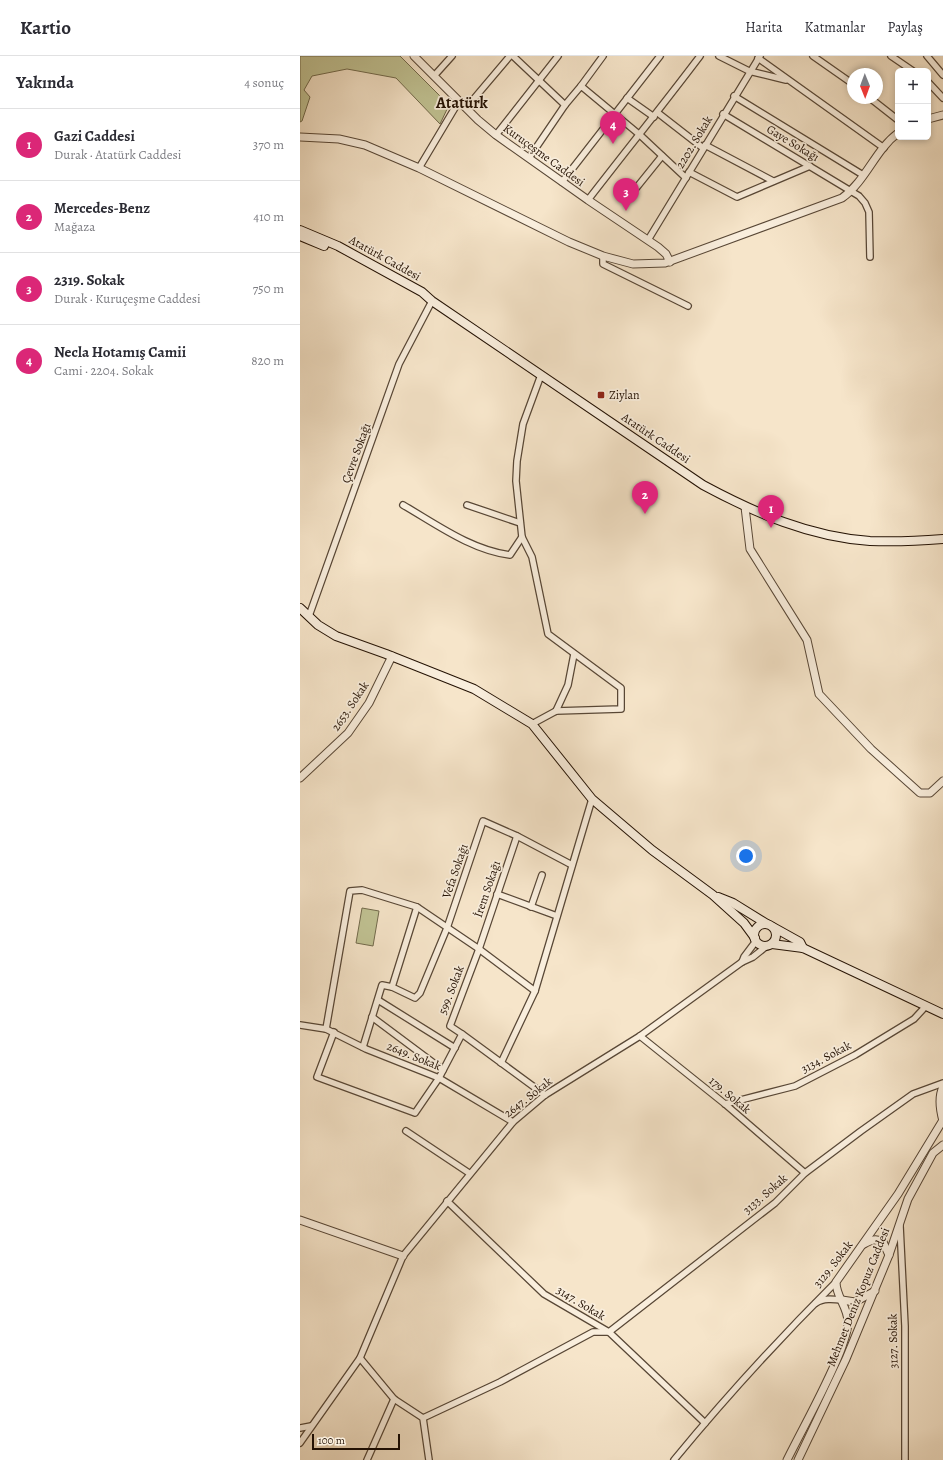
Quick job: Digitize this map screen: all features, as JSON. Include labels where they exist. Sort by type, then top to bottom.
[{"type":"main road","name":"Atatürk Caddesi","points":[[300,230],[344,250],[422,292],[432,301],[703,485],[745,507],[796,527],[838,537],[869,541],[902,542],[943,539]]},
{"type":"main road","points":[[300,236],[340,253],[432,301]]},
{"type":"main road","points":[[300,608],[318,625],[336,636],[392,656],[474,689],[532,724],[592,799],[652,850],[713,895],[744,923],[761,945],[770,944],[803,948],[943,1014]]},
{"type":"main road","points":[[713,895],[733,903],[800,942],[803,948]]},
{"type":"main road","points":[[755,939],[756,928],[770,925]]},
{"type":"main road","points":[[770,925],[776,934],[770,944]]},
{"type":"street","name":"Kuruçeşme Caddesi","points":[[414,56],[466,108],[496,135],[648,240],[666,254],[670,262]]},
{"type":"street","points":[[434,76],[452,56]]},
{"type":"street","points":[[466,108],[512,56],[565,105]]},
{"type":"street","points":[[496,135],[558,56]]},
{"type":"street","points":[[529,158],[565,105],[603,56]]},
{"type":"street","points":[[562,182],[660,56]]},
{"type":"street","points":[[588,200],[636,137],[640,135],[656,115],[700,56]]},
{"type":"street","points":[[719,56],[750,71],[789,81]]},
{"type":"street","points":[[812,56],[847,80]]},
{"type":"street","points":[[891,56],[909,68]]},
{"type":"street","points":[[927,56],[943,75]]},
{"type":"street","points":[[759,57],[789,81],[884,148]]},
{"type":"street","name":"2202. Sokak","points":[[648,240],[723,114],[759,57]]},
{"type":"street","points":[[931,85],[943,98]]},
{"type":"street","points":[[581,86],[640,135],[686,178]]},
{"type":"street","points":[[734,96],[863,175]]},
{"type":"street","points":[[627,98],[704,146],[772,181]]},
{"type":"street","points":[[419,168],[459,101]]},
{"type":"street","points":[[878,104],[895,118]]},
{"type":"street","name":"Gaye Sokağı","points":[[723,114],[851,190],[865,203],[869,212],[870,257]]},
{"type":"street","points":[[931,118],[943,115]]},
{"type":"street","points":[[300,137],[349,140],[387,154],[419,168],[495,207],[603,256],[618,261],[646,265],[670,262],[840,198],[851,190],[895,136]]},
{"type":"street","points":[[633,192],[662,156]]},
{"type":"street","points":[[689,172],[737,197],[810,166]]},
{"type":"street","points":[[603,256],[603,264],[688,306]]},
{"type":"street","name":"Çevre Sokağı","points":[[309,616],[399,364],[432,301]]},
{"type":"street","points":[[532,724],[556,711],[621,708],[621,688],[548,634],[532,557],[522,537],[517,461],[523,424],[540,375]]},
{"type":"street","points":[[402,505],[479,547],[498,553],[510,555],[522,537]]},
{"type":"street","points":[[467,506],[520,523]]},
{"type":"street","points":[[745,507],[750,549],[807,640],[819,694],[871,749],[920,793],[930,793],[943,781]]},
{"type":"street","points":[[556,711],[568,685],[574,654]]},
{"type":"street","name":"2653. Sokak","points":[[300,778],[348,733],[369,703],[392,656]]},
{"type":"street","points":[[502,1063],[535,991],[592,799]]},
{"type":"street","name":"Vefa Sokağı","points":[[392,987],[415,998],[420,993],[447,928],[483,821],[517,836]]},
{"type":"street","points":[[517,836],[572,866]]},
{"type":"street","name":"İrem Sokağı","points":[[479,949],[517,836]]},
{"type":"street","points":[[531,907],[542,875]]},
{"type":"street","points":[[326,1029],[350,891],[362,890],[417,907],[479,949],[535,991]]},
{"type":"street","points":[[497,894],[557,916]]},
{"type":"street","points":[[363,1047],[382,985],[392,987],[417,907]]},
{"type":"street","points":[[742,962],[755,939]]},
{"type":"street","points":[[742,962],[754,957],[770,944]]},
{"type":"street","name":"599. Sokak","points":[[462,1034],[450,1026],[479,949]]},
{"type":"street","name":"2647. Sokak","points":[[360,1358],[403,1256],[513,1122],[545,1096],[640,1036],[742,962]]},
{"type":"street","points":[[378,1000],[455,1048]]},
{"type":"street","name":"3134. Sokak","points":[[725,1104],[794,1086],[855,1055],[914,1019],[926,1006]]},
{"type":"street","points":[[372,1017],[443,1070]]},
{"type":"street","name":"2649. Sokak","points":[[300,1025],[326,1029],[334,1032],[363,1047],[439,1078],[513,1122]]},
{"type":"street","points":[[334,1032],[317,1077],[415,1113],[439,1078],[462,1034],[545,1096]]},
{"type":"street","name":"179. Sokak","points":[[640,1036],[725,1104],[805,1173]]},
{"type":"street","name":"3133. Sokak","points":[[609,1332],[775,1202],[805,1173],[913,1094],[943,1083]]},
{"type":"street","points":[[943,1087],[941,1091],[940,1103],[943,1121]]},
{"type":"street","name":"3129. Sokak","points":[[674,1460],[705,1423],[805,1312],[836,1282],[898,1194],[943,1121]]},
{"type":"street","points":[[406,1131],[469,1174]]},
{"type":"street","name":"Mehmet Deniz Kopuz Caddesi","points":[[798,1460],[835,1384],[876,1291],[908,1199],[933,1153],[943,1145]]},
{"type":"street","name":"3147. Sokak","points":[[447,1201],[544,1294],[609,1332],[705,1423]]},
{"type":"street","points":[[300,1220],[403,1256]]},
{"type":"street","name":"3127. Sokak","points":[[900,1221],[905,1326],[905,1460]]},
{"type":"street","points":[[862,1246],[872,1240],[879,1240],[884,1242],[889,1255]]},
{"type":"street","points":[[787,1460],[834,1367],[846,1337],[848,1322],[842,1300],[836,1290],[836,1282]]},
{"type":"street","points":[[805,1312],[819,1301],[842,1300],[854,1302],[876,1291]]},
{"type":"street","points":[[423,1418],[500,1382],[593,1332],[609,1332]]},
{"type":"street","points":[[300,1443],[360,1358],[394,1399],[423,1418],[429,1460]]},
{"type":"street","points":[[368,1460],[394,1399]]},
{"type":"street","points":[[300,1428],[311,1426]]},
{"type":"green space","points":[[300,56],[400,56],[449,105],[440,124],[396,78],[347,69],[312,76],[304,90],[310,97],[302,121],[300,122]]},
{"type":"green space","points":[[362,908],[379,911],[373,946],[356,943]]},
{"type":"place","name":"Necla Hotamış Camii","points":[[613,144]]},
{"type":"place","name":"2319. Sokak","points":[[626,211]]},
{"type":"place","name":"Ziylan","points":[[601,395]]},
{"type":"place","name":"Mercedes-Benz","points":[[645,514]]},
{"type":"place","name":"Gazi Caddesi","points":[[771,528]]},
{"type":"district","name":"Atatürk","points":[[462,102]]}]
